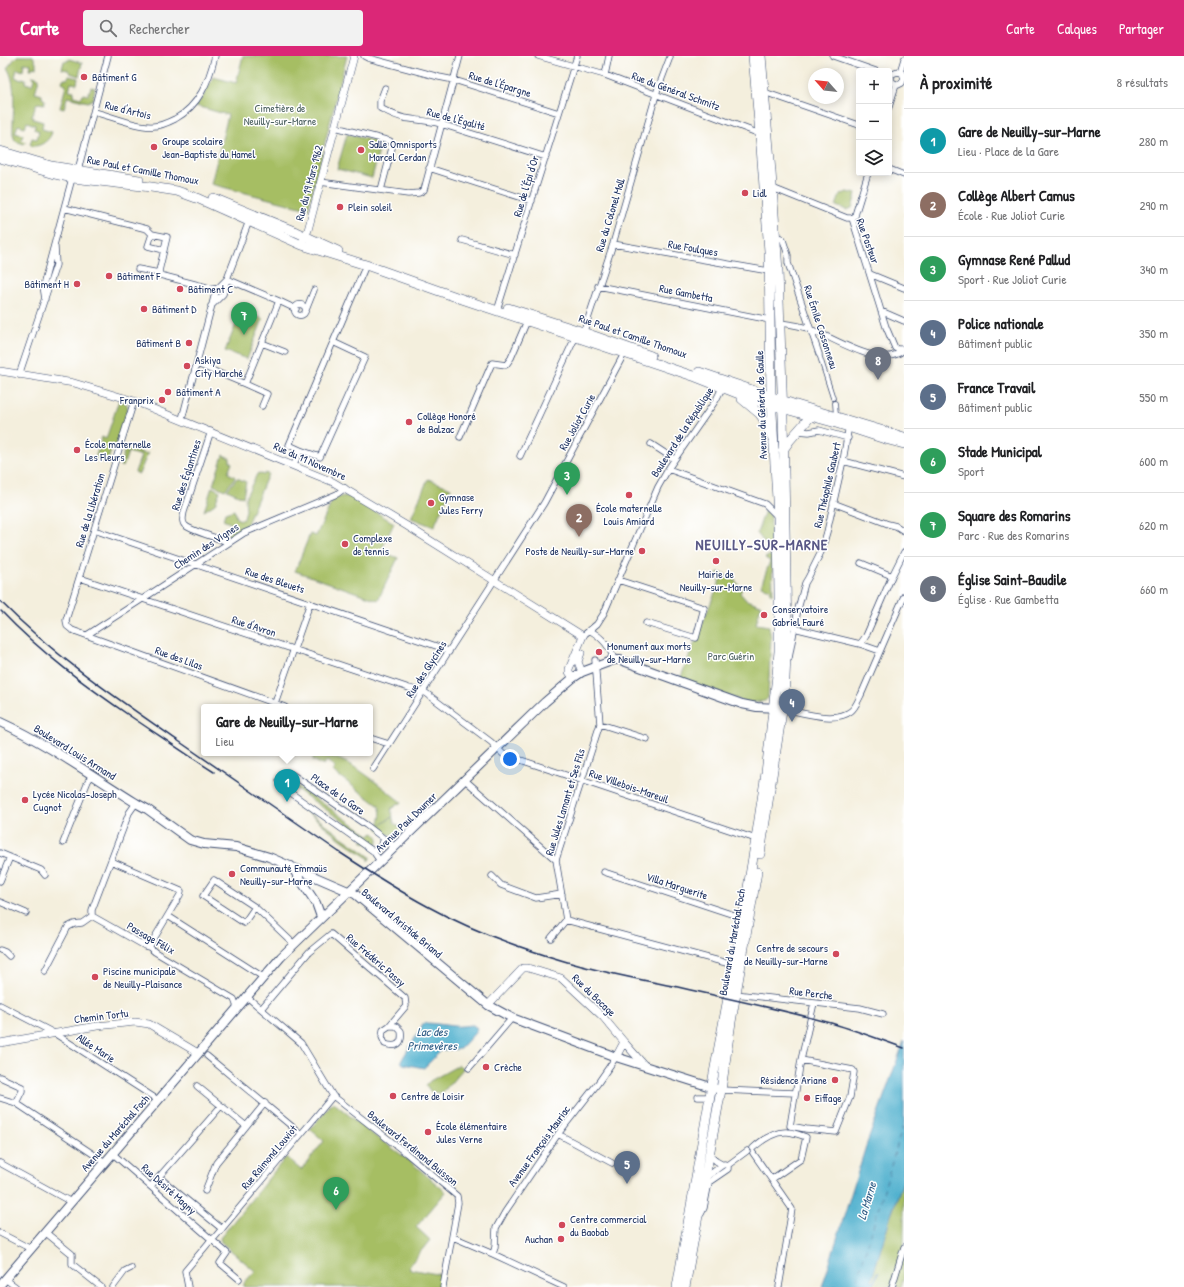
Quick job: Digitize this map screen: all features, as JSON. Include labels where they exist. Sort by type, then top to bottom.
[{"type":"main road","points":[[753,56],[760,134],[768,187]]},
{"type":"main road","points":[[761,56],[768,187]]},
{"type":"main road","name":"Rue Paul et Camille Thomoux","points":[[0,151],[52,166],[169,185],[203,194],[303,240]]},
{"type":"main road","name":"Rue Paul et Camille Thomoux","points":[[0,158],[73,178],[177,191],[249,221],[430,288],[498,308],[626,350],[813,416],[850,424]]},
{"type":"main road","name":"Avenue du Général de Gaulle","points":[[768,187],[775,237],[780,323],[787,625],[786,668],[776,708]]},
{"type":"main road","name":"Avenue du Général de Gaulle","points":[[768,187],[772,401],[778,516],[787,625],[778,676],[776,708]]},
{"type":"main road","name":"Rue Paul et Camille Thomoux","points":[[498,308],[527,321],[579,335]]},
{"type":"main road","name":"Rue Paul et Camille Thomoux","points":[[626,350],[737,394],[772,401]]},
{"type":"main road","points":[[737,394],[760,414],[774,442]]},
{"type":"main road","name":"Rue Paul et Camille Thomoux","points":[[783,405],[836,416],[850,424]]},
{"type":"main road","points":[[783,450],[798,431],[813,416]]},
{"type":"main road","points":[[850,424],[904,437]]},
{"type":"main road","points":[[850,424],[885,439],[904,444]]},
{"type":"main road","name":"Avenue Paul Doumer","points":[[263,977],[331,907],[349,892],[572,676],[581,670],[595,663],[614,660],[626,662],[748,706],[776,708]]},
{"type":"main road","name":"Boulevard du Maréchal Foch","points":[[677,1287],[709,1155],[721,1090],[735,994],[750,918],[777,753],[776,708]]},
{"type":"main road","name":"Boulevard du Maréchal Foch","points":[[685,1287],[697,1223],[703,1180],[710,1092],[743,918],[776,708]]},
{"type":"main road","name":"Boulevard Louis Armand","points":[[0,722],[34,739],[136,803],[143,812],[190,845],[204,849],[236,852],[246,851],[269,856],[345,888],[349,892]]},
{"type":"main road","points":[[291,866],[316,903],[321,917]]},
{"type":"main road","name":"Boulevard Aristide Briand","points":[[349,892],[361,898],[488,1005],[510,1020]]},
{"type":"main road","name":"Boulevard Aristide Briand","points":[[349,892],[484,1007],[498,1017],[510,1020],[603,1055],[616,1056],[645,1066],[710,1092],[721,1090]]},
{"type":"main road","points":[[316,903],[331,907]]},
{"type":"main road","name":"Avenue du Maréchal Foch","points":[[3,1282],[263,977]]},
{"type":"main road","points":[[721,1036],[722,1054],[718,1082],[721,1090]]},
{"type":"main road","points":[[710,1092],[715,1097],[713,1108],[716,1119]]},
{"type":"street","points":[[19,374],[45,299],[43,286],[73,178],[78,170],[108,56]]},
{"type":"street","name":"Rue d'Artois","points":[[94,112],[138,125],[154,126],[167,123],[179,117],[196,101],[207,83],[215,56]]},
{"type":"street","name":"Rue du 19 Mars 1962","points":[[303,240],[308,230],[354,56]]},
{"type":"street","name":"Rue de l'Épargne","points":[[364,56],[454,80],[560,113]]},
{"type":"street","points":[[320,182],[408,194],[419,193],[424,190],[460,56]]},
{"type":"street","name":"Rue du Général Schmitz","points":[[538,56],[605,75],[760,134]]},
{"type":"street","name":"Rue de l'Épi d'Or","points":[[498,308],[577,56]]},
{"type":"street","points":[[605,75],[609,56]]},
{"type":"street","points":[[833,56],[867,68]]},
{"type":"street","name":"Rue du Colonel Moll","points":[[520,456],[573,342],[585,328],[613,244],[656,94],[670,57]]},
{"type":"street","points":[[900,72],[904,59]]},
{"type":"street","points":[[892,74],[900,72]]},
{"type":"street","points":[[896,85],[902,84],[904,79],[903,74],[900,72]]},
{"type":"street","points":[[892,81],[896,85]]},
{"type":"street","points":[[890,104],[896,85]]},
{"type":"street","name":"Rue de l'Égalité","points":[[385,88],[380,101],[380,108],[392,114],[404,118],[442,124],[546,157]]},
{"type":"street","points":[[764,92],[856,124]]},
{"type":"street","points":[[334,127],[390,140],[392,148],[381,190]]},
{"type":"street","points":[[429,168],[532,201]]},
{"type":"street","points":[[892,170],[904,175]]},
{"type":"street","points":[[852,218],[856,212],[867,176]]},
{"type":"street","name":"Rue Pasteur","points":[[768,187],[847,218],[852,218],[886,327],[895,348],[904,349]]},
{"type":"street","points":[[64,208],[147,229],[152,234],[167,237],[159,274]]},
{"type":"street","points":[[211,306],[223,294],[227,279],[249,221]]},
{"type":"street","points":[[152,234],[148,246],[164,250]]},
{"type":"street","name":"Rue Émile Cossonneau","points":[[775,237],[783,240],[788,255],[788,263],[834,400],[836,416]]},
{"type":"street","points":[[462,240],[515,255]]},
{"type":"street","name":"Rue Foulques","points":[[613,244],[769,271]]},
{"type":"street","points":[[768,251],[773,261],[777,264],[788,263]]},
{"type":"street","points":[[333,342],[365,357],[320,457],[289,445],[333,342],[366,265]]},
{"type":"street","points":[[138,269],[159,274],[161,276],[224,290]]},
{"type":"street","points":[[870,274],[904,288]]},
{"type":"street","points":[[182,419],[211,306],[217,289],[227,279]]},
{"type":"street","points":[[227,279],[296,309],[296,314],[300,316],[304,314],[314,290]]},
{"type":"street","name":"Rue Gambetta","points":[[598,286],[770,320]]},
{"type":"street","points":[[245,384],[279,301]]},
{"type":"street","points":[[881,312],[904,321]]},
{"type":"street","points":[[460,437],[492,363],[506,365],[511,358],[527,321]]},
{"type":"street","points":[[780,323],[810,329],[854,349],[871,354],[892,356],[900,353],[904,349]]},
{"type":"street","points":[[262,342],[285,352]]},
{"type":"street","name":"Rue Joliot Curie","points":[[495,581],[544,503],[626,350]]},
{"type":"street","points":[[196,364],[267,394],[262,406]]},
{"type":"street","name":"Rue du 11 Novembre","points":[[0,371],[74,383],[134,401],[182,419],[333,482],[495,581],[586,633]]},
{"type":"street","name":"Boulevard de la République","points":[[586,633],[599,621],[654,496],[668,469],[716,400],[722,388]]},
{"type":"street","name":"Rue de la Libération","points":[[66,626],[66,620],[134,401]]},
{"type":"street","name":"Rue Théophile Gaubert","points":[[787,625],[805,583],[813,569],[824,541],[850,424]]},
{"type":"street","points":[[798,431],[809,432],[819,430],[848,438]]},
{"type":"street","name":"Rue des Églantines","points":[[211,431],[182,520],[185,526],[192,530],[228,542]]},
{"type":"street","points":[[651,444],[674,459]]},
{"type":"street","points":[[294,465],[300,450]]},
{"type":"street","points":[[843,461],[904,477]]},
{"type":"street","points":[[668,469],[765,504],[778,516]]},
{"type":"street","name":"Chemin des Vignes","points":[[87,635],[228,542],[244,533],[337,494],[345,488]]},
{"type":"street","points":[[765,504],[771,503],[777,499]]},
{"type":"street","points":[[833,503],[896,526],[904,531]]},
{"type":"street","name":"Rue des Bleuets","points":[[94,530],[310,602],[442,648],[449,652]]},
{"type":"street","points":[[860,644],[866,636],[904,552]]},
{"type":"street","points":[[861,563],[892,576]]},
{"type":"street","name":"Rue d'Avron","points":[[80,578],[422,692]]},
{"type":"street","points":[[618,580],[704,608],[696,638],[646,623]]},
{"type":"street","name":"Rue des Glycines","points":[[374,769],[422,692],[495,581]]},
{"type":"street","points":[[776,708],[831,717],[842,716],[850,712],[858,699],[904,596]]},
{"type":"street","points":[[275,703],[310,602]]},
{"type":"street","points":[[787,625],[860,644],[880,651]]},
{"type":"street","name":"Rue des Lilas","points":[[66,626],[72,630],[275,703]]},
{"type":"street","points":[[586,633],[600,637],[611,650],[614,660]]},
{"type":"street","points":[[581,670],[578,659],[586,641],[586,633]]},
{"type":"street","points":[[572,676],[569,669],[586,633]]},
{"type":"street","name":"Rue Jules Lamant et Ses Fils","points":[[566,920],[556,860],[600,724],[595,663]]},
{"type":"street","name":"Rue Villebois-Mareuil","points":[[422,692],[426,693],[446,708],[503,754],[756,839]]},
{"type":"street","points":[[600,724],[647,739]]},
{"type":"street","points":[[373,739],[389,744]]},
{"type":"street","name":"Place de la Gare","points":[[380,861],[373,851],[281,786],[279,781],[282,774],[287,772],[293,775],[395,847]]},
{"type":"street","points":[[62,843],[88,781],[92,776]]},
{"type":"street","points":[[465,780],[556,860]]},
{"type":"street","points":[[44,971],[68,927],[74,924],[82,923],[92,916],[92,910],[129,813],[136,803]]},
{"type":"street","points":[[373,851],[379,848],[384,840]]},
{"type":"street","points":[[0,853],[41,870],[45,875]]},
{"type":"street","points":[[0,881],[10,857]]},
{"type":"street","points":[[111,861],[181,891],[149,947]]},
{"type":"street","name":"Villa Marguerite","points":[[604,872],[743,918]]},
{"type":"street","points":[[492,876],[501,885],[536,898],[562,894]]},
{"type":"street","points":[[255,907],[244,923],[203,896],[214,880],[255,907],[294,944]]},
{"type":"street","points":[[0,902],[26,912]]},
{"type":"street","name":"Passage Félix","points":[[92,916],[149,947],[234,999],[237,1007]]},
{"type":"street","points":[[168,916],[263,977]]},
{"type":"street","points":[[550,938],[566,920],[734,965]]},
{"type":"street","name":"Rue Frédéric Passy","points":[[261,1009],[309,952],[331,934],[405,998],[406,1006],[389,1026]]},
{"type":"street","points":[[0,950],[9,956]]},
{"type":"street","name":"Rue du Bocage","points":[[488,1005],[523,968],[528,968],[561,978],[603,1017],[645,1066]]},
{"type":"street","name":"Rue Perche","points":[[735,994],[860,1008],[883,1014]]},
{"type":"street","name":"Boulevard Ferdinand Buisson","points":[[246,996],[301,1043],[333,1096],[406,1153],[457,1196],[458,1203],[453,1237]]},
{"type":"street","points":[[801,1060],[853,1070],[854,1072],[850,1097],[836,1132],[790,1126],[801,1060],[814,1003]]},
{"type":"street","name":"Allée Marie","points":[[0,1005],[54,1033],[158,1100]]},
{"type":"street","points":[[469,1068],[510,1020]]},
{"type":"street","name":"Chemin Tortu","points":[[0,1043],[97,1026],[135,1022],[149,1024],[198,1053]]},
{"type":"street","points":[[616,1056],[624,1042]]},
{"type":"street","points":[[207,1056],[301,1134]]},
{"type":"street","name":"Avenue François Mauriac","points":[[493,1254],[496,1228],[499,1221],[558,1134],[598,1083],[616,1056]]},
{"type":"street","points":[[0,1077],[22,1087],[22,1092],[16,1103]]},
{"type":"street","points":[[197,1086],[246,1126]]},
{"type":"street","points":[[721,1090],[795,1093]]},
{"type":"street","points":[[698,1097],[710,1092]]},
{"type":"street","name":"Rue Raimond Louviot","points":[[188,1287],[185,1271],[333,1096]]},
{"type":"street","points":[[0,1098],[16,1103],[105,1162]]},
{"type":"street","points":[[205,1191],[216,1163],[265,1103]]},
{"type":"street","points":[[150,1186],[221,1106]]},
{"type":"street","points":[[703,1180],[708,1175],[751,1151],[767,1137],[787,1132],[806,1137],[801,1159],[772,1179]]},
{"type":"street","points":[[558,1134],[612,1162]]},
{"type":"street","points":[[751,1151],[792,1209],[779,1287]]},
{"type":"street","name":"Rue Désiré Magny","points":[[112,1153],[227,1253],[220,1263],[239,1279]]},
{"type":"street","points":[[709,1155],[716,1161],[725,1165]]},
{"type":"street","points":[[0,1163],[71,1202]]},
{"type":"street","points":[[159,1177],[221,1230]]},
{"type":"street","points":[[45,1232],[72,1254],[72,1264],[101,1287]]},
{"type":"street","points":[[0,1233],[31,1249]]},
{"type":"street","points":[[444,1287],[453,1237],[564,1287]]},
{"type":"street","points":[[892,1287],[904,1246]]},
{"type":"street","points":[[113,1287],[125,1271],[131,1268]]},
{"type":"street","points":[[3,1282],[16,1287]]},
{"type":"green space","points":[[17,56],[33,56],[36,63],[36,68],[33,67],[30,69],[31,64],[24,63],[23,71],[17,69],[15,77],[21,80],[22,78],[26,79],[25,83],[32,85],[34,79],[33,76],[39,78],[35,93],[42,95],[42,98],[45,100],[44,104],[36,104],[32,117],[34,118],[33,119],[43,122],[42,129],[52,132],[47,140],[42,144],[35,146],[30,144],[32,138],[37,139],[39,131],[34,129],[35,125],[27,122],[25,127],[18,125],[15,133],[23,135],[21,140],[26,142],[24,144],[15,141],[13,135],[14,100],[12,82],[7,68]]},
{"type":"green space","name":"Cimetière de Neuilly-sur-Marne","points":[[243,56],[347,56],[308,209],[211,184],[228,115],[196,106],[204,95],[213,77],[236,83]]},
{"type":"green space","points":[[69,59],[82,63],[79,76],[70,73],[68,70],[62,69],[64,61],[68,61]]},
{"type":"green space","points":[[69,76],[78,78],[77,84],[71,83],[69,90],[74,91],[73,96],[81,98],[83,94],[88,95],[91,87],[95,88],[93,99],[88,102],[67,97],[64,109],[60,108],[66,86],[62,82],[63,79],[67,79]]},
{"type":"green space","name":"Salle Omnisports Marcel Cerdan","points":[[347,134],[381,143],[372,178],[337,169]]},
{"type":"green space","points":[[847,192],[856,194],[852,208],[847,210],[836,206],[840,195]]},
{"type":"green space","points":[[242,310],[263,319],[247,359],[225,351]]},
{"type":"green space","points":[[119,400],[126,403],[128,407],[116,445],[113,445],[107,463],[95,459],[102,437],[106,439]]},
{"type":"green space","points":[[125,448],[146,454],[148,453],[139,474],[135,472],[141,456],[128,452],[123,467],[120,466]]},
{"type":"green space","points":[[223,455],[230,458],[230,462],[232,463],[228,473],[235,478],[225,490],[213,485]]},
{"type":"green space","points":[[259,473],[264,475],[265,473],[268,474],[245,529],[232,536],[227,536],[232,524],[223,520],[225,513],[234,510],[236,518],[241,520],[244,519],[246,510],[245,498],[257,474]]},
{"type":"green space","points":[[237,478],[246,482],[243,497],[227,490]]},
{"type":"green space","name":"Gymnase Jules Ferry","points":[[428,479],[451,488],[434,527],[411,518]]},
{"type":"green space","points":[[212,487],[220,491],[215,504],[204,511]]},
{"type":"green space","name":"Complexe de tennis","points":[[344,496],[351,497],[394,523],[381,551],[398,558],[378,600],[295,571],[310,534],[316,536],[333,499]]},
{"type":"green space","points":[[765,510],[771,516],[771,548],[769,549],[757,533]]},
{"type":"green space","points":[[770,555],[772,557],[773,594],[770,593],[771,589],[761,586],[770,561],[765,558]]},
{"type":"green space","name":"Parc Guérin","points":[[718,572],[726,575],[728,578],[734,579],[742,589],[740,593],[746,600],[761,605],[756,624],[769,626],[771,638],[768,698],[765,701],[748,703],[680,679],[720,580],[716,578]]},
{"type":"green space","points":[[313,756],[330,756],[348,763],[359,770],[401,802],[399,805],[397,804],[391,809],[393,817],[378,827],[381,813],[378,805],[335,773],[333,771],[335,767],[327,761],[323,765],[313,760]]},
{"type":"green space","points":[[290,775],[294,777],[290,781],[369,835],[374,833],[378,839],[376,845],[371,846],[362,841],[367,838],[289,784],[284,787],[283,783]]},
{"type":"green space","points":[[301,806],[369,856],[370,859],[368,861],[368,858],[335,835],[300,807]]},
{"type":"green space","points":[[393,818],[394,823],[404,830],[397,834],[391,835],[378,829],[378,827]]},
{"type":"green space","points":[[459,1065],[463,1069],[442,1093],[431,1092],[426,1085],[430,1081]]},
{"type":"green space","points":[[333,1102],[368,1131],[406,1158],[446,1192],[416,1227],[430,1240],[409,1266],[410,1269],[442,1275],[439,1287],[244,1287],[244,1283],[255,1271],[221,1242],[220,1238],[286,1157],[301,1170],[324,1141],[310,1129]]},
{"type":"green space","points":[[904,1178],[904,1277],[901,1287],[872,1287],[879,1272],[877,1272],[874,1281],[871,1281]]},
{"type":"water","name":"Lac des Primevères","points":[[424,1023],[456,1026],[473,1025],[477,1028],[474,1034],[460,1049],[442,1050],[424,1068],[403,1064],[401,1061]]},
{"type":"water","name":"La Marne","points":[[904,1041],[904,1178],[871,1281],[874,1281],[877,1272],[879,1272],[872,1287],[822,1287],[866,1146]]},
{"type":"ferry route","points":[[855,1287],[904,1122]]},
{"type":"railway","points":[[0,601],[20,621],[85,675],[131,708],[339,852],[394,887],[443,915],[511,944],[546,956],[608,973],[809,1017],[904,1048]]},
{"type":"railway","points":[[1,611],[31,641],[98,694],[214,772]]},
{"type":"place","name":"Bâtiment G","points":[[84,77]]},
{"type":"place","name":"Groupe scolaire Jean-Baptiste du Hamel","points":[[154,147]]},
{"type":"place","name":"Salle Omnisports Marcel Cerdan","points":[[361,150]]},
{"type":"place","name":"Lidl","points":[[745,193]]},
{"type":"place","name":"Plein soleil","points":[[340,207]]},
{"type":"place","name":"Bâtiment F","points":[[109,276]]},
{"type":"place","name":"Bâtiment H","points":[[77,284]]},
{"type":"place","name":"Bâtiment C","points":[[180,289]]},
{"type":"place","name":"Bâtiment D","points":[[144,309]]},
{"type":"place","name":"Square des Romarins","points":[[244,335]]},
{"type":"place","name":"Bâtiment B","points":[[189,343]]},
{"type":"place","name":"Askiya City Marché","points":[[187,366]]},
{"type":"place","name":"Église Saint-Baudile","points":[[878,380]]},
{"type":"place","name":"Bâtiment A","points":[[168,392]]},
{"type":"place","name":"Franprix","points":[[162,400]]},
{"type":"place","name":"Collège Honoré de Balzac","points":[[409,422]]},
{"type":"place","name":"École maternelle Les Fleurs","points":[[77,450]]},
{"type":"place","name":"Gymnase René Pallud","points":[[567,495]]},
{"type":"place","name":"École maternelle Louis Amiard","points":[[629,495]]},
{"type":"place","name":"Gymnase Jules Ferry","points":[[431,503]]},
{"type":"place","name":"Collège Albert Camus","points":[[579,537]]},
{"type":"place","name":"Complexe de tennis","points":[[345,544]]},
{"type":"place","name":"Poste de Neuilly-sur-Marne","points":[[642,551]]},
{"type":"place","name":"Mairie de Neuilly-sur-Marne","points":[[716,561]]},
{"type":"place","name":"Conservatoire Gabriel Fauré","points":[[764,615]]},
{"type":"place","name":"Monument aux morts de Neuilly-sur-Marne","points":[[599,652]]},
{"type":"place","name":"Police nationale","points":[[792,722]]},
{"type":"place","name":"Lycée Nicolas-Joseph Cugnot","points":[[25,800]]},
{"type":"place","name":"Gare de Neuilly-sur-Marne","points":[[287,802]]},
{"type":"place","name":"Communauté Emmaüs Neuilly-sur-Marne","points":[[232,874]]},
{"type":"place","name":"Centre de secours de Neuilly-sur-Marne","points":[[836,954]]},
{"type":"place","name":"Piscine municipale de Neuilly-Plaisance","points":[[95,977]]},
{"type":"place","name":"Crèche","points":[[486,1067]]},
{"type":"place","name":"Résidence Ariane","points":[[835,1080]]},
{"type":"place","name":"Centre de Loisir","points":[[393,1096]]},
{"type":"place","name":"Eiffage","points":[[807,1098]]},
{"type":"place","name":"École élémentaire Jules Verne","points":[[428,1132]]},
{"type":"place","name":"France Travail","points":[[627,1184]]},
{"type":"place","name":"Stade Municipal","points":[[336,1210]]},
{"type":"place","name":"Centre commercial du Baobab","points":[[562,1225]]},
{"type":"place","name":"Auchan","points":[[561,1239]]},
{"type":"district","name":"NEUILLY-SUR-MARNE","points":[[762,545]]}]
